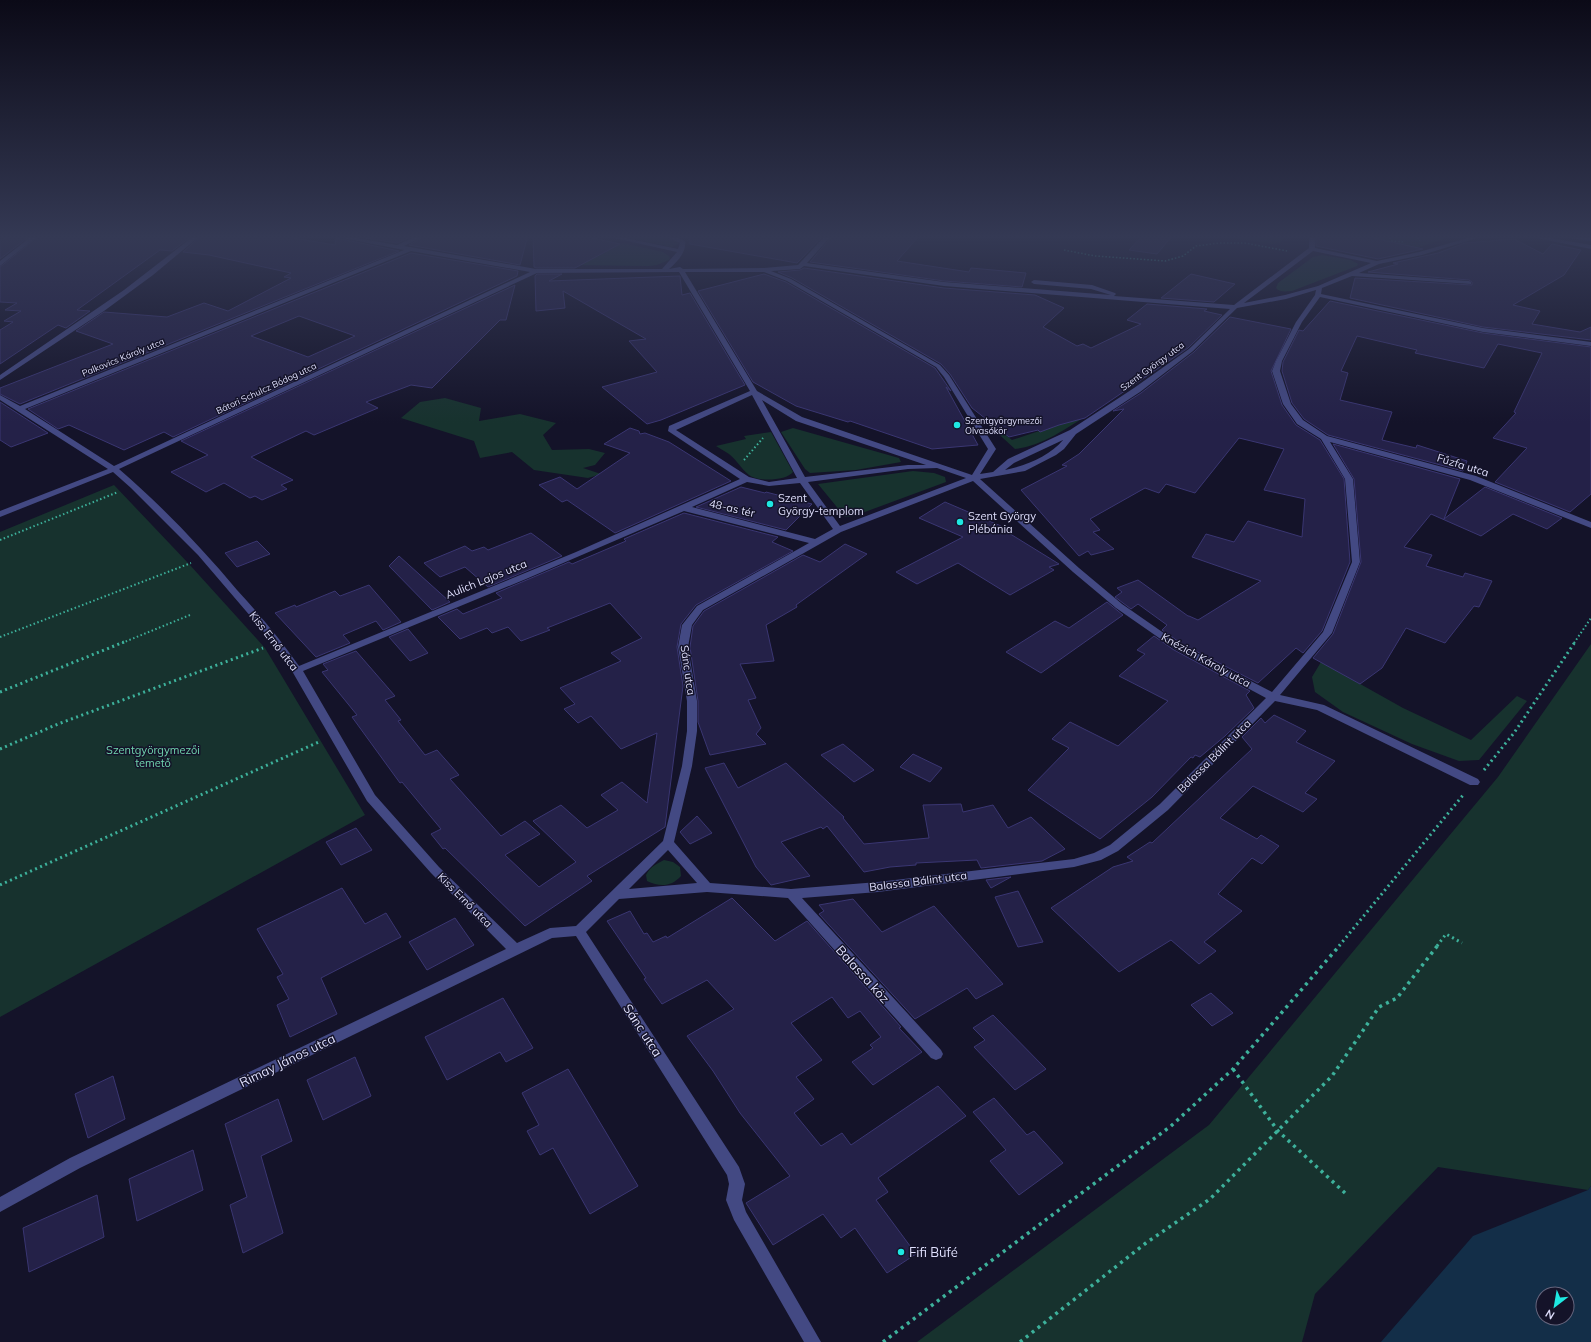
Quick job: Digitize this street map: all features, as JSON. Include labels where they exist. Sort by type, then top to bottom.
[{"type":"street","points":[[0,378],[118,298]]},
{"type":"street","name":"Palkovics Károly utca","points":[[19,409],[292,298]]},
{"type":"street","name":"Bátori Schulcz Bódog utca","points":[[0,514],[114,469],[479,298]]},
{"type":"street","points":[[697,298],[754,392],[802,479],[838,530]]},
{"type":"street","points":[[815,542],[838,530],[974,478],[992,449],[947,376],[938,366],[820,298]]},
{"type":"street","points":[[1117,298],[1235,307],[1283,298]]},
{"type":"street","name":"Szent György utca","points":[[974,478],[1022,469],[1053,453],[1061,447],[1073,432],[1137,390],[1191,350],[1235,307],[1248,298]]},
{"type":"street","name":"Balassa Bálint utca","points":[[707,887],[791,894],[878,887],[1074,863],[1096,857],[1114,848],[1164,807],[1273,697],[1327,634],[1356,562],[1349,479],[1324,438],[1300,422],[1286,404],[1276,371],[1279,361],[1299,322],[1315,298]]},
{"type":"street","points":[[1347,298],[1483,330],[1591,344]]},
{"type":"street","points":[[1552,340],[1591,348]]},
{"type":"street","points":[[754,392],[799,419],[974,478]]},
{"type":"street","points":[[754,392],[672,428],[672,431],[746,479],[769,484],[908,467],[942,467]]},
{"type":"street","name":"Kiss Ernő utca","points":[[0,397],[114,469],[134,486],[201,553],[278,643],[297,670],[371,798],[435,870],[515,950]]},
{"type":"street","name":"Fűzfa utca","points":[[1324,438],[1473,478],[1591,525]]},
{"type":"street","name":"Knézich Károly utca","points":[[974,478],[1076,570],[1119,606],[1178,647],[1273,697],[1320,707],[1474,782]]},
{"type":"street","name":"48-as tér","points":[[684,508],[746,479]]},
{"type":"street","name":"48-as tér","points":[[684,508],[815,542]]},
{"type":"street","name":"Aulich Lajos utca","points":[[297,670],[513,581],[684,508]]},
{"type":"street","name":"Sánc utca","points":[[668,843],[687,766],[692,730],[692,701],[683,646],[687,625],[700,608],[815,542]]},
{"type":"street","points":[[579,931],[668,843],[707,887]]},
{"type":"street","points":[[615,895],[707,887]]},
{"type":"street","name":"Balassa köz","points":[[791,894],[936,1054]]},
{"type":"street","name":"Sánc utca","points":[[579,931],[734,1172],[737,1184],[734,1200],[739,1215],[813,1342]]},
{"type":"street","name":"Rimay János utca","points":[[0,1205],[75,1163],[550,933],[579,931]]},
{"type":"path","points":[[735,472],[773,426]]},
{"type":"path","points":[[0,540],[134,486]]},
{"type":"path","points":[[0,638],[193,562]]},
{"type":"path","points":[[0,692],[190,615]]},
{"type":"path","points":[[883,1342],[1172,1126],[1233,1069],[1311,980],[1514,733],[1591,618]]},
{"type":"path","points":[[0,749],[58,724],[278,643]]},
{"type":"path","points":[[0,885],[334,734]]},
{"type":"path","points":[[1020,1342],[1146,1243],[1210,1199],[1332,1076],[1379,1007],[1397,998],[1446,934],[1462,943]]},
{"type":"path","points":[[1233,1069],[1278,1131],[1345,1193]]},
{"type":"green space","points":[[445,398],[481,408],[479,421],[520,414],[556,423],[543,435],[552,450],[589,449],[605,453],[595,465],[583,468],[601,474],[588,478],[534,470],[512,452],[480,458],[474,441],[401,418],[420,402]]},
{"type":"green space","points":[[1090,414],[1045,440],[1015,449],[992,428],[994,426],[1012,440]]},
{"type":"green space","points":[[793,428],[899,458],[901,462],[856,470],[810,473],[805,469],[781,432]]},
{"type":"green space","points":[[771,432],[793,472],[778,479],[765,480],[749,475],[729,454],[716,446],[746,439],[744,436]]},
{"type":"green space","points":[[913,471],[934,473],[945,477],[946,482],[854,516],[845,517],[818,484]]},
{"type":"green space","name":"Szentgyörgymezői temető","points":[[114,485],[189,564],[265,648],[365,815],[0,1017],[0,532]]},
{"type":"green space","points":[[1591,644],[1591,1186],[1588,1190],[1438,1167],[1315,1294],[1302,1342],[917,1342],[1209,1125],[1498,777]]},
{"type":"green space","points":[[1321,662],[1403,708],[1471,740],[1517,696],[1527,701],[1479,760],[1459,761],[1412,744],[1343,712],[1315,692],[1312,677]]},
{"type":"green space","points":[[664,860],[673,862],[680,867],[681,876],[677,880],[665,885],[647,881],[646,875],[649,870]]},
{"type":"water","points":[[1591,1186],[1591,1342],[1381,1342],[1473,1236],[1588,1190]]},
{"type":"building","points":[[0,298],[94,298],[77,310],[90,311],[66,328],[58,325],[0,364],[0,330],[13,322],[4,321],[21,311],[5,310],[17,303],[0,302]]},
{"type":"building","points":[[254,298],[283,298],[20,404],[0,394],[0,388],[113,344],[76,331],[104,312],[167,317],[204,303],[228,311]]},
{"type":"building","points":[[301,298],[471,298],[173,437],[164,432],[124,450],[69,425],[58,429],[28,409]],"holes":[[[299,316],[355,336],[308,357],[251,336]]]},
{"type":"building","points":[[488,298],[512,298],[506,320],[500,320],[432,388],[411,385],[366,402],[378,408],[314,435],[306,431],[251,457],[293,480],[281,485],[287,489],[262,500],[255,496],[250,498],[224,483],[206,492],[171,472],[208,455],[181,441]]},
{"type":"building","points":[[536,298],[564,298],[565,308],[536,311]]},
{"type":"building","points":[[574,298],[693,298],[745,385],[661,420],[647,424],[602,387],[657,372],[629,341],[646,339]]},
{"type":"building","points":[[702,298],[813,298],[935,368],[951,391],[946,387],[978,445],[932,449],[850,421],[848,422],[796,406],[753,382]]},
{"type":"building","points":[[826,298],[1041,298],[1064,308],[1043,327],[1077,346],[1083,344],[1091,348],[1141,324],[1127,320],[1147,304],[1207,309],[1204,311],[1222,315],[1188,348],[1085,418],[1040,432],[1038,430],[1009,437],[972,408],[950,374],[941,364]]},
{"type":"building","points":[[1161,298],[1219,298],[1214,302]]},
{"type":"building","points":[[1350,298],[1526,298],[1513,305],[1540,311],[1532,324],[1580,332],[1591,327],[1591,340],[1483,327]]},
{"type":"building","points":[[1330,301],[1483,333],[1591,347],[1591,494],[1570,512],[1495,482],[1527,448],[1493,438],[1516,413],[1514,412],[1542,353],[1498,344],[1484,368],[1415,353],[1417,350],[1357,336],[1341,371],[1348,373],[1340,400],[1392,412],[1382,440],[1416,448],[1417,445],[1467,461],[1463,471],[1328,435],[1304,419],[1292,403],[1282,371],[1283,362],[1299,330],[1303,331]]},
{"type":"building","points":[[1230,317],[1291,329],[1271,371],[1282,405],[1296,425],[1320,440],[1344,479],[1350,562],[1322,631],[1303,653],[1296,648],[1258,683],[1182,644],[1162,630],[1167,625],[1138,604],[1131,609],[1115,597],[1122,592],[1117,588],[1138,580],[1188,616],[1198,620],[1261,581],[1192,557],[1206,534],[1234,542],[1248,521],[1302,537],[1305,499],[1264,490],[1284,449],[1239,438],[1195,493],[1166,484],[1159,493],[1145,488],[1090,519],[1100,530],[1093,532],[1114,549],[1091,555],[1088,551],[1079,556],[1021,490],[1067,466],[1062,465],[1079,454],[1124,409],[1113,411],[1141,393],[1194,352]]},
{"type":"building","points":[[0,402],[48,433],[11,447],[0,440]]},
{"type":"building","points":[[630,428],[639,431],[640,434],[645,433],[669,442],[731,481],[615,533],[567,500],[562,502],[539,485],[560,477],[577,489],[630,453],[604,444]]},
{"type":"building","points":[[1333,444],[1460,479],[1444,519],[1485,487],[1562,518],[1547,529],[1513,514],[1481,536],[1431,514],[1404,547],[1432,555],[1426,566],[1463,577],[1465,573],[1492,581],[1479,607],[1474,606],[1445,643],[1406,628],[1382,668],[1360,684],[1313,658],[1333,634],[1361,562],[1354,479]]},
{"type":"building","name":"Szent György-templom","points":[[741,487],[812,504],[786,530],[696,507]]},
{"type":"building","points":[[945,502],[1001,526],[999,527],[1059,564],[1049,567],[1054,570],[1010,595],[958,563],[917,584],[896,572],[963,537],[919,518]]},
{"type":"building","points":[[684,513],[778,537],[772,542],[793,551],[696,605],[681,624],[677,647],[683,686],[665,827],[587,876],[592,881],[525,926],[445,848],[443,849],[431,834],[441,829],[402,782],[400,783],[352,717],[357,715],[322,672],[328,670],[323,664],[356,651],[395,696],[385,700],[401,720],[398,721],[425,755],[437,750],[459,775],[450,779],[501,836],[525,821],[540,834],[505,855],[539,887],[576,862],[533,821],[561,805],[587,828],[618,810],[601,795],[622,782],[647,803],[657,733],[621,749],[591,716],[578,723],[564,709],[575,704],[560,688],[621,661],[611,653],[642,638],[610,603],[547,628],[550,630],[521,641],[508,627],[492,633],[487,628],[460,639],[438,617],[457,609],[463,614],[502,598],[496,593],[569,562],[572,564],[626,541],[624,539]]},
{"type":"building","points":[[531,533],[562,556],[488,587],[465,567],[440,577],[424,563],[465,546],[472,551],[484,547],[488,550]]},
{"type":"building","points":[[257,541],[270,554],[237,567],[225,553]]},
{"type":"building","points":[[845,544],[867,554],[796,605],[797,607],[766,625],[774,661],[740,664],[756,698],[748,700],[761,728],[756,734],[766,744],[710,755],[698,722],[698,701],[690,647],[693,626],[704,611],[803,555],[820,562]]},
{"type":"building","points":[[399,556],[450,602],[432,610],[389,566]]},
{"type":"building","points":[[369,585],[401,622],[383,630],[376,621],[343,635],[350,643],[316,657],[275,613],[295,605],[296,607],[335,591],[340,596]]},
{"type":"building","points":[[1107,602],[1123,615],[1041,673],[1006,652],[1055,621],[1069,628]]},
{"type":"building","points":[[408,629],[428,653],[410,661],[389,637]]},
{"type":"building","points":[[1154,636],[1174,650],[1250,691],[1246,695],[1254,708],[1225,736],[1200,757],[1195,755],[1193,758],[1191,757],[1152,797],[1100,839],[1028,790],[1069,748],[1052,739],[1070,722],[1118,746],[1168,701],[1119,676],[1145,654],[1137,650]]},
{"type":"building","points":[[1274,715],[1306,731],[1296,742],[1335,761],[1305,793],[1317,799],[1303,812],[1253,786],[1220,818],[1257,839],[1261,835],[1279,846],[1262,864],[1252,858],[1218,894],[1242,911],[1204,942],[1216,951],[1199,964],[1171,940],[1119,972],[1051,908],[1113,867],[1133,861],[1127,857],[1150,842],[1152,843],[1252,749],[1242,737],[1261,718],[1265,723]]},
{"type":"building","points":[[843,744],[874,770],[854,782],[821,755]]},
{"type":"building","points":[[913,754],[942,768],[930,782],[900,767]]},
{"type":"building","points":[[724,763],[738,788],[786,763],[844,817],[843,818],[864,844],[929,838],[923,805],[961,804],[963,812],[993,805],[1008,828],[1031,817],[1065,849],[1042,861],[981,868],[977,860],[916,863],[916,865],[890,867],[864,872],[827,826],[823,829],[821,827],[781,842],[810,876],[771,885],[756,867],[705,768]]},
{"type":"building","points":[[697,816],[712,833],[690,844],[680,832]]},
{"type":"building","points":[[356,828],[372,850],[341,865],[326,842]]},
{"type":"building","points":[[1011,877],[991,888],[986,880]]},
{"type":"building","points":[[342,888],[365,924],[386,913],[401,937],[321,978],[337,1014],[290,1037],[277,1005],[289,999],[277,977],[283,974],[257,929]]},
{"type":"building","points":[[1018,891],[1043,942],[1018,947],[995,897]]},
{"type":"building","points":[[732,898],[775,941],[807,921],[901,1027],[899,1028],[922,1052],[873,1085],[852,1062],[873,1048],[870,1045],[881,1037],[860,1011],[848,1018],[832,997],[791,1023],[822,1060],[796,1077],[814,1099],[794,1113],[821,1146],[842,1133],[851,1145],[938,1086],[966,1116],[878,1178],[888,1192],[876,1200],[916,1254],[887,1273],[855,1228],[841,1238],[823,1214],[773,1245],[746,1203],[790,1176],[740,1113],[713,1071],[687,1036],[734,1009],[707,980],[662,1004],[607,921],[630,911],[644,934],[647,933],[653,942],[666,936],[667,938]]},
{"type":"building","points":[[853,899],[882,932],[934,906],[1003,984],[976,999],[967,988],[915,1019],[819,914],[824,911],[819,905]]},
{"type":"building","points":[[455,918],[474,945],[427,970],[409,942]]},
{"type":"building","points":[[1211,993],[1233,1013],[1212,1026],[1191,1005]]},
{"type":"building","points":[[503,998],[533,1048],[506,1062],[500,1052],[447,1080],[425,1037]]},
{"type":"building","points":[[993,1015],[1046,1069],[1015,1090],[974,1047],[985,1040],[973,1028]]},
{"type":"building","points":[[355,1057],[371,1096],[323,1120],[307,1080]]},
{"type":"building","points":[[568,1069],[638,1186],[590,1214],[553,1148],[540,1155],[527,1131],[539,1125],[522,1093]]},
{"type":"building","points":[[113,1076],[125,1119],[88,1138],[75,1094]]},
{"type":"building","points":[[994,1098],[1027,1135],[1034,1131],[1063,1163],[1019,1195],[990,1161],[1006,1150],[973,1112]]},
{"type":"building","points":[[278,1099],[292,1141],[261,1156],[283,1233],[243,1253],[230,1205],[247,1197],[225,1124]]},
{"type":"building","points":[[193,1150],[203,1190],[137,1221],[129,1179]]},
{"type":"building","points":[[97,1195],[104,1237],[29,1272],[23,1228]]},
{"type":"place","name":"Szentgyörgymezői Olvasókör","points":[[957,425]]},
{"type":"place","name":"Szent György-templom","points":[[770,504]]},
{"type":"place","name":"Szent György Plébánia","points":[[960,522]]},
{"type":"place","name":"Fifi Büfé","points":[[901,1252]]}]
